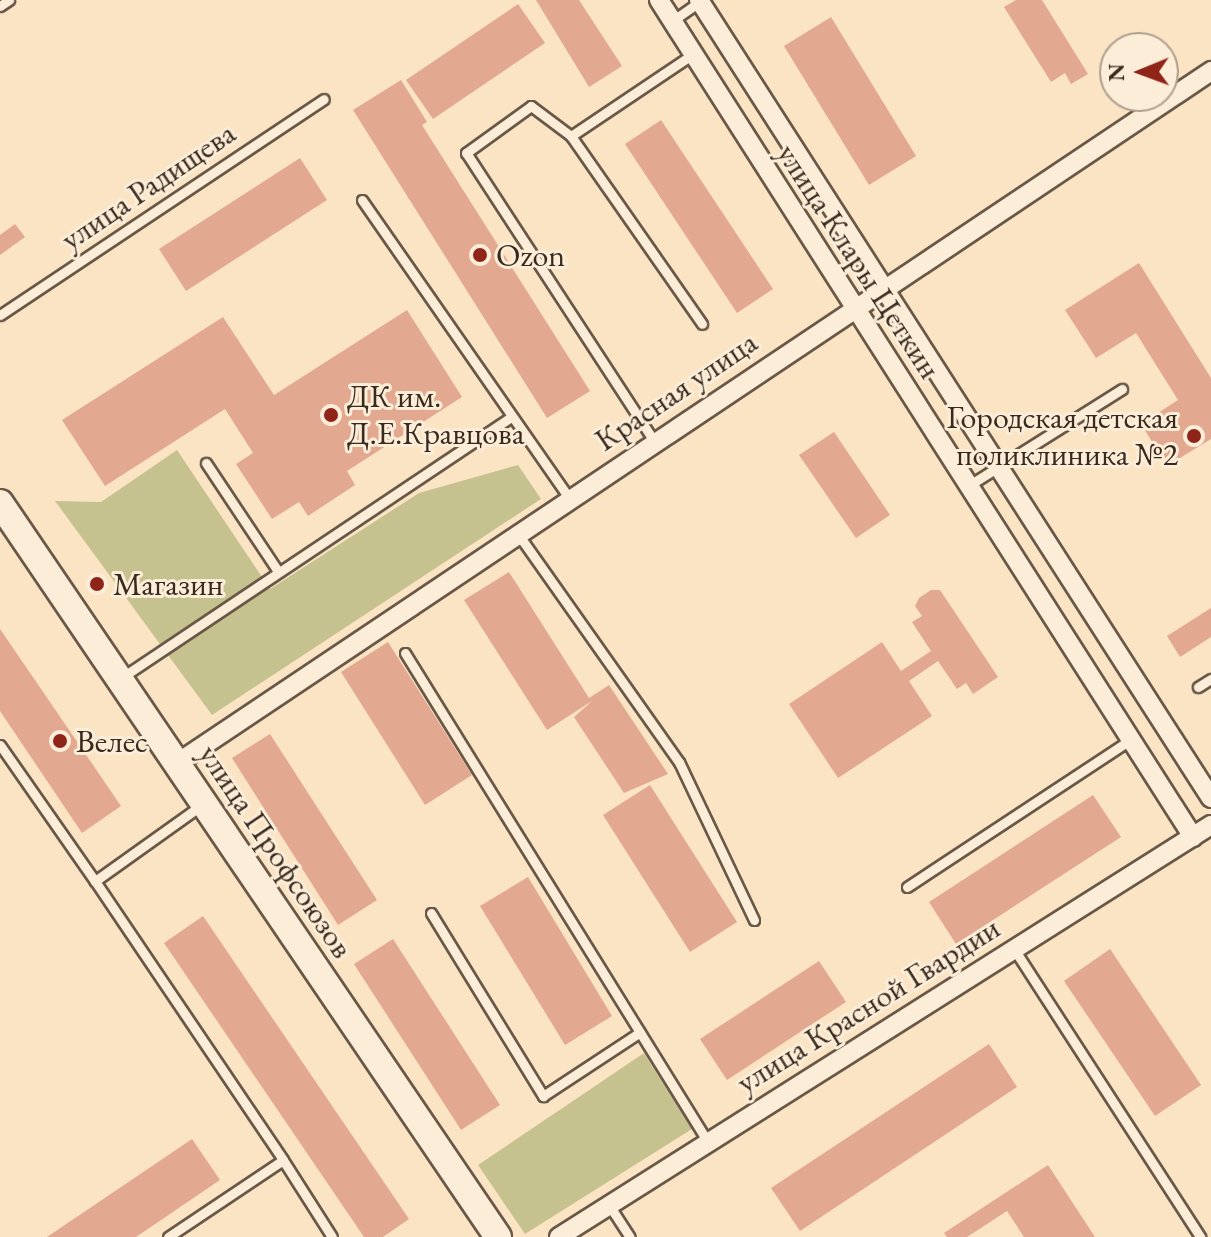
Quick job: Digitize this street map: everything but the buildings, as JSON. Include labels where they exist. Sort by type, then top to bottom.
[{"type":"street","name":"улица Клары Цеткин","points":[[659,0],[690,56],[1193,837]]},
{"type":"street","points":[[700,1],[1211,798]]},
{"type":"street","name":"Красная улица","points":[[176,764],[884,284],[1210,75]]},
{"type":"street","name":"улица Профсоюзов","points":[[0,503],[497,1237]]},
{"type":"street","name":"улица Красной Гвардии","points":[[559,1237],[1211,825]]},
{"type":"lane","points":[[0,6],[9,0]]},
{"type":"lane","points":[[669,23],[700,1]]},
{"type":"lane","points":[[571,136],[690,56]]},
{"type":"lane","name":"улица Радищева","points":[[0,315],[324,99]]},
{"type":"lane","points":[[654,441],[466,153],[531,106],[571,136],[702,324]]},
{"type":"lane","points":[[362,200],[510,418],[570,499]]},
{"type":"lane","points":[[968,486],[1122,389]]},
{"type":"lane","points":[[119,679],[277,570],[510,418]]},
{"type":"lane","points":[[206,463],[277,570]]},
{"type":"lane","points":[[518,534],[679,762],[754,920]]},
{"type":"lane","points":[[405,653],[708,1142]]},
{"type":"lane","points":[[1198,687],[1211,679]]},
{"type":"lane","points":[[907,887],[1130,740]]},
{"type":"lane","points":[[0,745],[95,881],[332,1237]]},
{"type":"lane","points":[[95,881],[204,803]]},
{"type":"lane","points":[[431,913],[543,1096],[640,1032]]},
{"type":"lane","points":[[1014,949],[1200,1237]]},
{"type":"lane","points":[[168,1237],[283,1160]]},
{"type":"lane","points":[[609,1205],[630,1237]]},
{"type":"shaded area","points":[[177,450],[270,589],[419,493],[518,465],[541,499],[212,715],[55,501],[101,502]]},
{"type":"shaded area","points":[[644,1053],[692,1129],[525,1234],[478,1165]]},
{"type":"place","name":"Ozon","points":[[480,255]]},
{"type":"place","name":"ДК им. Д.Е.Кравцова","points":[[331,415]]},
{"type":"place","name":"Городская детская поликлиника №2","points":[[1194,436]]},
{"type":"place","name":"Магазин","points":[[97,584]]},
{"type":"place","name":"Велес","points":[[60,741]]}]
